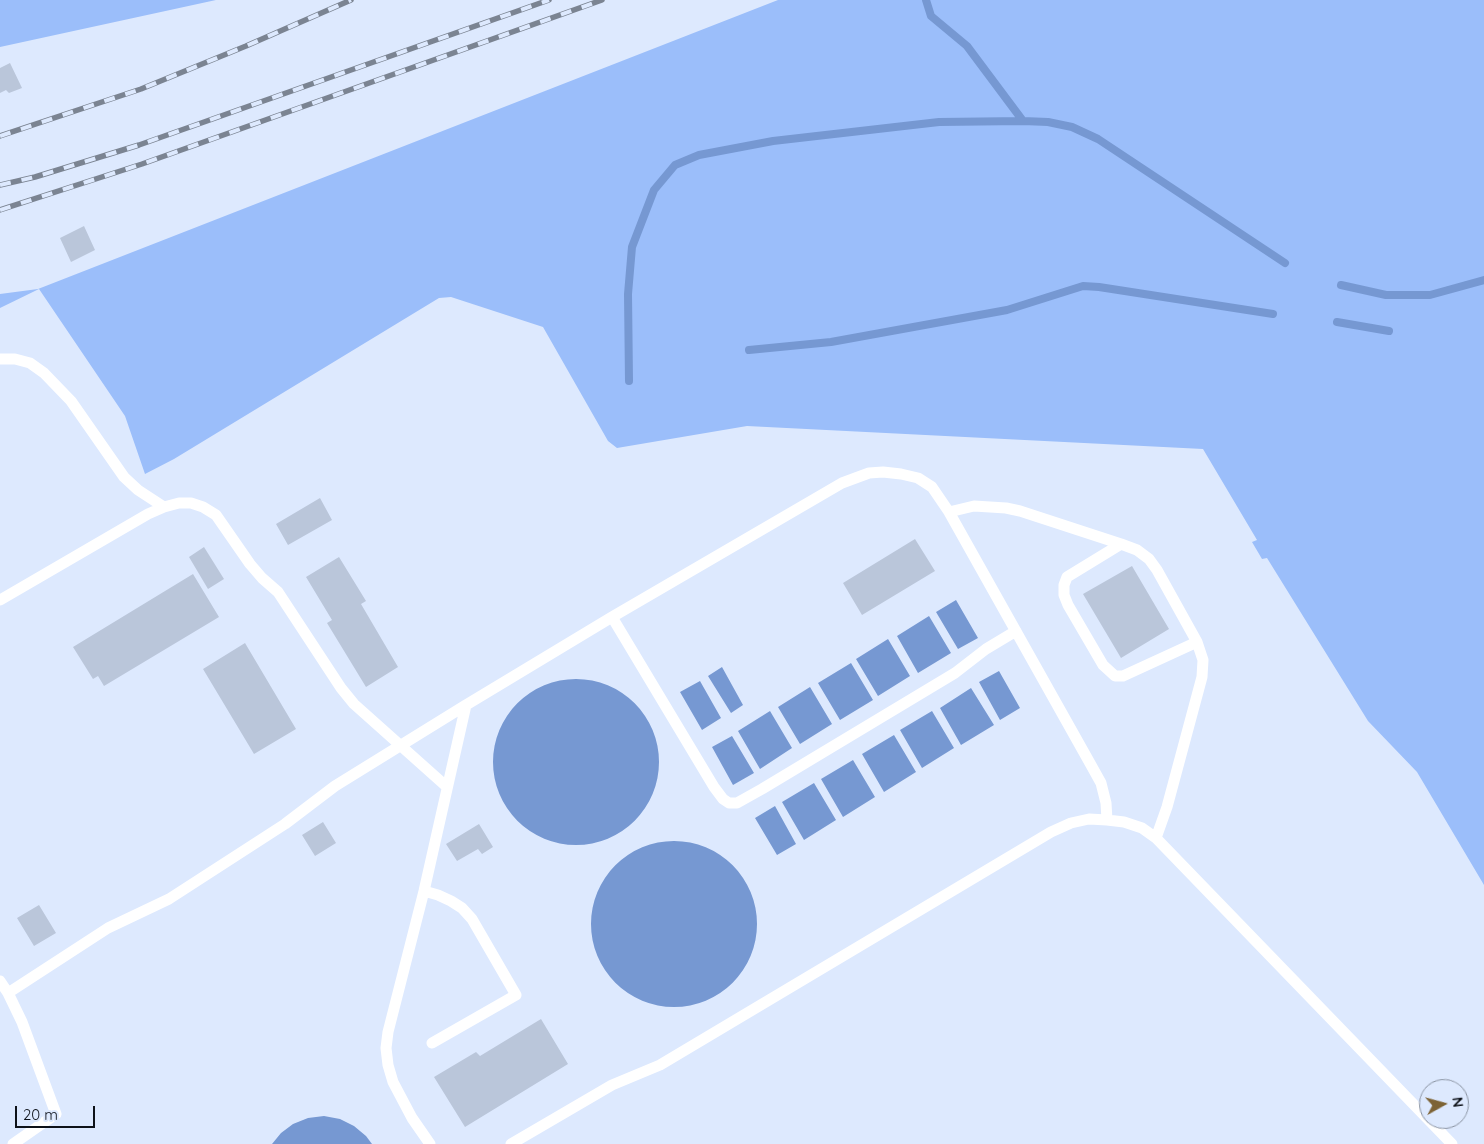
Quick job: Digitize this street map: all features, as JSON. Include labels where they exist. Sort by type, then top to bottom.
[{"type":"lane","points":[[0,359],[15,359],[30,364],[44,373],[71,401],[124,477],[138,490],[164,507]]},
{"type":"lane","points":[[8,993],[108,928],[169,899],[285,824],[335,786],[466,705],[826,492],[869,473],[901,474],[918,478],[932,487],[949,512],[1100,783],[1106,803],[1107,820]]},
{"type":"lane","points":[[0,600],[148,514],[179,503],[191,503],[203,507],[216,515],[250,564],[278,592],[345,694],[361,711],[447,787]]},
{"type":"lane","points":[[949,512],[974,506],[1006,508],[1038,516],[1137,550],[1149,559],[1157,570],[1197,642],[1203,660],[1202,677],[1156,838]]},
{"type":"lane","points":[[1121,544],[1067,577],[1064,585],[1064,595],[1068,605],[1104,665],[1115,676],[1123,676],[1197,642]]},
{"type":"lane","points":[[612,617],[714,787],[723,799],[729,803],[737,803],[744,800],[779,780],[955,673],[1016,631]]},
{"type":"lane","points":[[430,1144],[407,1110],[393,1082],[386,1048],[388,1032],[424,891],[466,705]]},
{"type":"lane","points":[[511,1144],[612,1085],[660,1065],[1051,832],[1070,823],[1089,819],[1124,822],[1142,828],[1156,838],[1452,1144]]},
{"type":"lane","points":[[424,891],[451,901],[462,908],[472,919],[516,995],[432,1043]]},
{"type":"lane","points":[[0,981],[22,1022],[56,1114],[13,1144]]},
{"type":"shaded area","points":[[0,0],[216,0],[0,47]]},
{"type":"shaded area","points":[[778,0],[1484,0],[1484,885],[1417,772],[1368,721],[1267,558],[1262,559],[1252,542],[1257,540],[1203,449],[747,426],[617,448],[608,441],[543,327],[451,297],[439,298],[174,459],[145,474],[125,416],[39,289],[0,308],[0,294],[38,289]]},
{"type":"shaded area","points":[[956,600],[978,638],[958,649],[936,612]]},
{"type":"shaded area","points":[[929,616],[951,653],[918,673],[897,636]]},
{"type":"shaded area","points":[[888,639],[910,676],[878,696],[856,659]]},
{"type":"shaded area","points":[[851,663],[873,700],[840,720],[818,683]]},
{"type":"shaded area","points":[[722,667],[743,705],[731,713],[708,676]]},
{"type":"shaded area","points":[[999,671],[1020,708],[1000,720],[979,682]]},
{"type":"shaded area","points":[[584,679],[608,685],[635,703],[653,730],[658,746],[658,778],[653,794],[635,821],[622,831],[600,842],[568,845],[544,839],[523,826],[512,815],[496,786],[493,754],[499,730],[512,709],[523,698],[552,682]]},
{"type":"shaded area","points":[[700,681],[721,718],[702,730],[680,692]]},
{"type":"shaded area","points":[[810,687],[832,724],[800,744],[778,707]]},
{"type":"shaded area","points":[[971,688],[994,725],[961,745],[940,708]]},
{"type":"shaded area","points":[[770,711],[792,748],[760,769],[738,731]]},
{"type":"shaded area","points":[[932,711],[954,748],[922,768],[900,730]]},
{"type":"shaded area","points":[[894,735],[916,772],[884,792],[862,754]]},
{"type":"shaded area","points":[[732,736],[754,773],[733,785],[712,747]]},
{"type":"shaded area","points":[[853,760],[875,797],[843,817],[821,779]]},
{"type":"shaded area","points":[[814,783],[836,820],[804,840],[782,802]]},
{"type":"shaded area","points":[[775,806],[796,844],[777,855],[755,818]]},
{"type":"shaded area","points":[[682,841],[706,847],[733,865],[751,892],[756,908],[756,940],[751,956],[733,983],[720,993],[698,1004],[666,1007],[642,1001],[621,988],[610,977],[594,948],[591,916],[597,892],[610,871],[621,860],[650,844]]},
{"type":"shaded area","points":[[324,1116],[340,1119],[354,1126],[372,1144],[272,1144],[281,1133],[293,1124],[308,1118]]},
{"type":"building","points":[[10,63],[22,88],[9,93],[6,90],[0,93],[0,68]]},
{"type":"building","points":[[84,226],[95,250],[71,262],[60,238]]},
{"type":"building","points":[[320,498],[332,520],[288,545],[276,524]]},
{"type":"building","points":[[915,539],[935,571],[862,615],[843,583]]},
{"type":"building","points":[[204,547],[224,579],[208,589],[189,557]]},
{"type":"building","points":[[339,557],[366,601],[361,604],[398,667],[366,687],[327,623],[332,620],[306,577]]},
{"type":"building","points":[[1132,566],[1169,629],[1121,658],[1083,594]]},
{"type":"building","points":[[193,574],[219,617],[104,686],[98,676],[93,679],[73,647]]},
{"type":"building","points":[[245,643],[296,729],[254,754],[203,669]]},
{"type":"building","points":[[323,822],[336,843],[315,856],[302,835]]},
{"type":"building","points":[[479,824],[493,847],[482,854],[478,849],[457,861],[446,844]]},
{"type":"building","points":[[39,905],[56,933],[34,946],[17,918]]},
{"type":"building","points":[[541,1019],[568,1064],[465,1127],[434,1077],[476,1052],[480,1056]]},
{"type":"waterway","points":[[926,0],[931,16],[967,46],[1023,121]]},
{"type":"waterway","points":[[629,381],[628,294],[632,247],[654,190],[675,165],[699,155],[773,141],[939,122],[1023,121],[1048,122],[1072,127],[1098,139],[1285,263]]},
{"type":"waterway","points":[[1341,285],[1386,295],[1430,295],[1484,280]]},
{"type":"waterway","points":[[749,350],[831,342],[1007,310],[1083,286],[1273,314]]},
{"type":"waterway","points":[[1337,322],[1389,331]]},
{"type":"railway","points":[[0,136],[141,89],[351,0]]},
{"type":"railway","points":[[0,185],[35,177],[139,145],[549,0]]},
{"type":"railway","points":[[0,210],[142,164],[602,0]]}]
